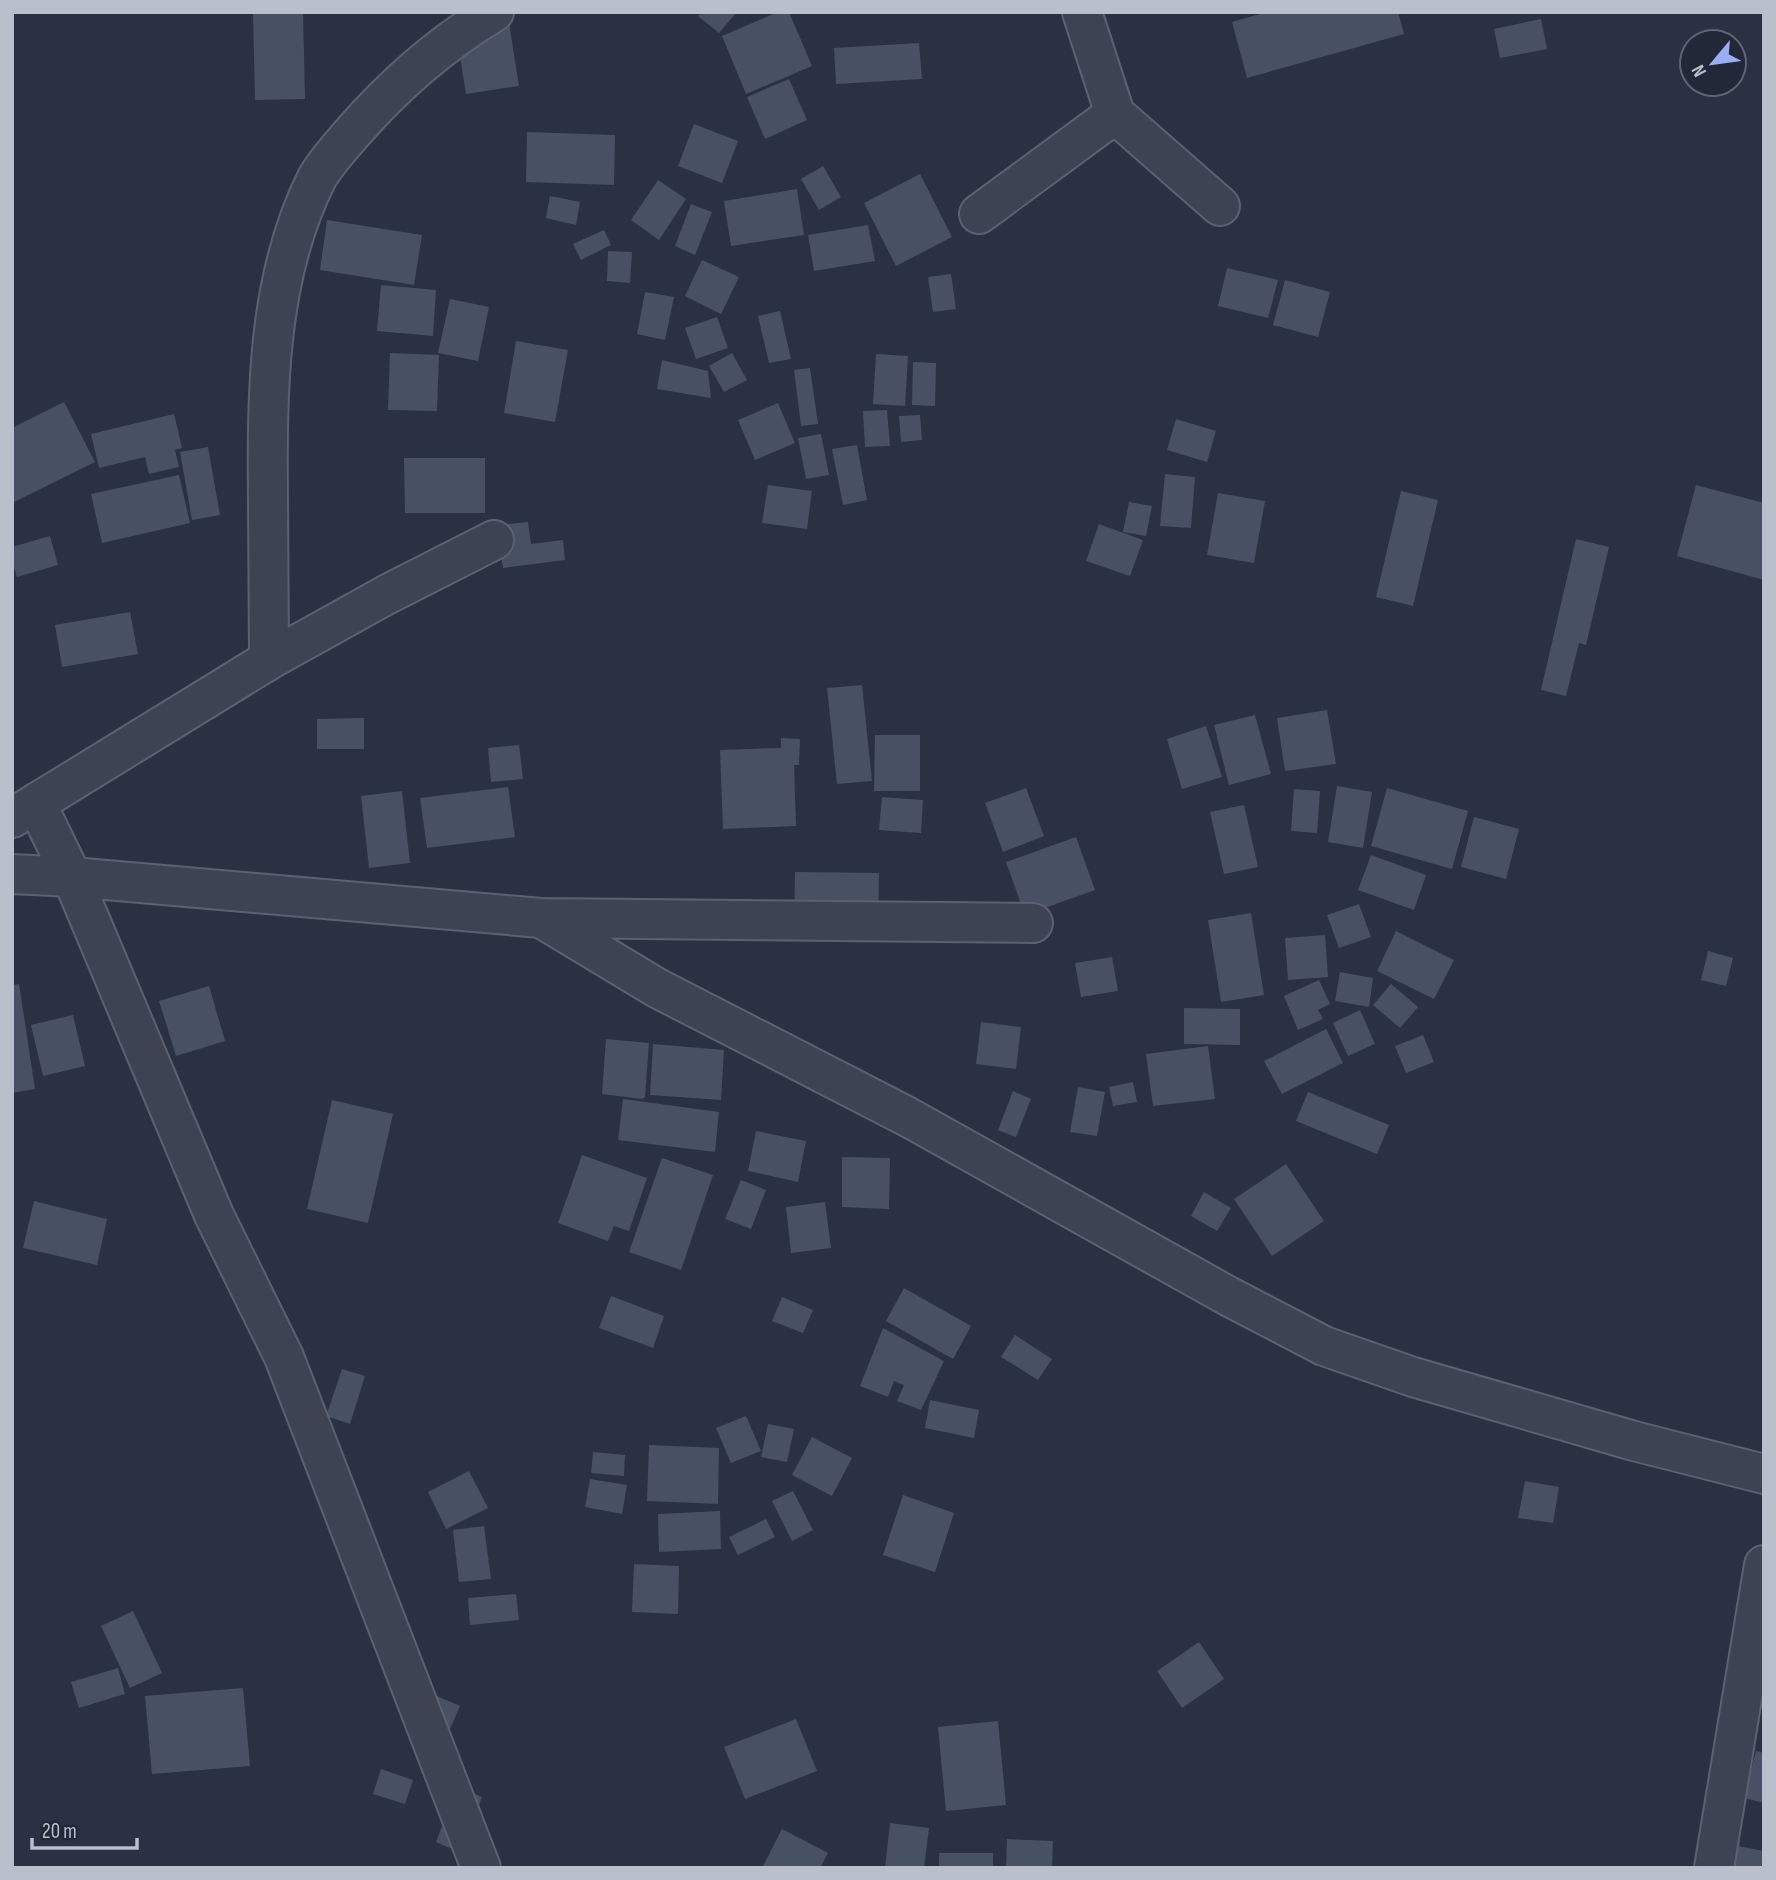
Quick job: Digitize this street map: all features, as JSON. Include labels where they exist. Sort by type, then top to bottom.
[{"type":"street","points":[[270,660],[269,378],[284,271],[301,215],[318,175],[384,97],[461,32],[494,12]]},
{"type":"street","points":[[1082,12],[1115,114],[1220,206]]},
{"type":"street","points":[[979,214],[1115,114]]},
{"type":"street","points":[[481,1868],[284,1357],[214,1215],[72,877],[24,810],[270,660],[386,595],[494,540]]},
{"type":"street","points":[[12,874],[541,918],[1033,923]]},
{"type":"street","points":[[541,918],[657,988],[908,1117],[1228,1296],[1324,1346],[1413,1377],[1634,1441],[1764,1474]]},
{"type":"street","points":[[1714,1868],[1764,1565]]},
{"type":"building","points":[[253,12],[303,12],[305,99],[255,100]]},
{"type":"building","points":[[702,12],[737,12],[719,33],[698,16]]},
{"type":"building","points":[[778,12],[789,12],[812,66],[746,94],[722,36]]},
{"type":"building","points":[[1267,12],[1398,12],[1404,34],[1247,78],[1232,22]]},
{"type":"building","points":[[1541,19],[1547,49],[1500,58],[1494,29]]},
{"type":"building","points":[[509,23],[519,86],[466,94],[456,31]]},
{"type":"building","points":[[919,43],[922,79],[836,84],[834,48]]},
{"type":"building","points":[[789,79],[807,120],[765,139],[747,97]]},
{"type":"building","points":[[694,124],[738,141],[722,183],[678,166]]},
{"type":"building","points":[[527,132],[615,135],[614,185],[526,182]]},
{"type":"building","points":[[823,166],[841,197],[819,210],[801,179]]},
{"type":"building","points":[[920,174],[952,237],[896,266],[864,203]]},
{"type":"building","points":[[658,180],[686,199],[659,240],[631,220]]},
{"type":"building","points":[[797,189],[804,235],[731,246],[724,201]]},
{"type":"building","points":[[550,196],[580,202],[576,225],[546,218]]},
{"type":"building","points":[[691,204],[712,212],[695,255],[675,246]]},
{"type":"building","points":[[327,220],[422,235],[414,285],[320,270]]},
{"type":"building","points":[[868,225],[875,261],[814,271],[808,235]]},
{"type":"building","points":[[604,230],[611,245],[581,260],[573,244]]},
{"type":"building","points":[[608,251],[632,252],[630,283],[607,281]]},
{"type":"building","points":[[702,260],[739,277],[721,314],[685,296]]},
{"type":"building","points":[[1227,268],[1278,280],[1268,318],[1218,306]]},
{"type":"building","points":[[951,274],[956,309],[933,312],[928,277]]},
{"type":"building","points":[[1285,280],[1330,292],[1318,337],[1273,325]]},
{"type":"building","points":[[381,285],[436,290],[433,336],[377,331]]},
{"type":"building","points":[[645,292],[674,297],[665,340],[637,334]]},
{"type":"building","points":[[450,299],[489,307],[478,361],[438,353]]},
{"type":"building","points":[[780,311],[791,359],[769,363],[758,316]]},
{"type":"building","points":[[717,317],[728,348],[696,359],[685,328]]},
{"type":"building","points":[[516,341],[568,350],[555,422],[504,413]]},
{"type":"building","points":[[390,353],[439,355],[437,411],[388,410]]},
{"type":"building","points":[[732,353],[747,380],[724,392],[709,366]]},
{"type":"building","points":[[876,354],[908,356],[905,406],[873,404]]},
{"type":"building","points":[[662,360],[708,371],[711,398],[657,389]]},
{"type":"building","points":[[913,362],[936,363],[935,406],[912,405]]},
{"type":"building","points":[[810,368],[818,424],[801,426],[794,370]]},
{"type":"building","points":[[64,402],[95,462],[12,503],[12,428]]},
{"type":"building","points":[[778,403],[795,443],[755,460],[738,420]]},
{"type":"building","points":[[887,410],[890,446],[865,447],[863,411]]},
{"type":"building","points":[[174,414],[182,448],[175,450],[179,467],[149,474],[145,457],[99,468],[91,434]]},
{"type":"building","points":[[920,415],[922,440],[901,442],[899,416]]},
{"type":"building","points":[[1176,419],[1216,431],[1207,462],[1167,450]]},
{"type":"building","points":[[821,434],[829,475],[806,479],[798,438]]},
{"type":"building","points":[[857,445],[867,500],[843,505],[832,449]]},
{"type":"building","points":[[208,447],[220,515],[192,520],[180,452]]},
{"type":"building","points":[[404,458],[485,458],[485,513],[405,513]]},
{"type":"building","points":[[1165,474],[1195,477],[1191,528],[1160,526]]},
{"type":"building","points":[[179,475],[190,523],[102,543],[91,494]]},
{"type":"building","points":[[768,485],[812,491],[807,529],[762,523]]},
{"type":"building","points":[[1696,485],[1764,503],[1764,580],[1677,556]]},
{"type":"building","points":[[1401,491],[1438,500],[1413,606],[1376,597]]},
{"type":"building","points":[[1218,493],[1265,501],[1254,563],[1207,555]]},
{"type":"building","points":[[1129,502],[1152,506],[1146,536],[1123,532]]},
{"type":"building","points":[[528,522],[531,544],[563,540],[565,560],[503,568],[497,525]]},
{"type":"building","points":[[1099,524],[1143,540],[1130,576],[1086,561]]},
{"type":"building","points":[[50,536],[58,565],[17,577],[12,561],[12,547]]},
{"type":"building","points":[[1576,539],[1609,547],[1586,645],[1579,643],[1566,696],[1541,690]]},
{"type":"building","points":[[130,612],[138,654],[62,667],[55,625]]},
{"type":"building","points":[[862,685],[872,781],[837,784],[827,688]]},
{"type":"building","points":[[1327,710],[1336,764],[1285,771],[1277,718]]},
{"type":"building","points":[[1255,715],[1271,774],[1229,785],[1214,725]]},
{"type":"building","points":[[364,718],[364,749],[317,749],[317,719]]},
{"type":"building","points":[[1206,726],[1222,777],[1182,789],[1167,739]]},
{"type":"building","points":[[875,735],[920,735],[920,791],[874,791]]},
{"type":"building","points":[[781,738],[800,739],[799,765],[794,765],[796,826],[723,829],[720,750],[781,748]]},
{"type":"building","points":[[519,745],[523,779],[491,782],[488,748]]},
{"type":"building","points":[[1337,786],[1372,792],[1363,848],[1328,842]]},
{"type":"building","points":[[508,787],[515,837],[427,848],[420,798]]},
{"type":"building","points":[[1026,788],[1044,836],[1003,852],[985,803]]},
{"type":"building","points":[[1387,788],[1468,811],[1452,869],[1371,846]]},
{"type":"building","points":[[1294,789],[1320,791],[1317,833],[1291,831]]},
{"type":"building","points":[[402,791],[410,863],[369,868],[361,796]]},
{"type":"building","points":[[882,797],[923,800],[921,833],[879,830]]},
{"type":"building","points":[[1244,805],[1258,867],[1224,874],[1210,812]]},
{"type":"building","points":[[1474,817],[1519,829],[1506,879],[1461,867]]},
{"type":"building","points":[[1076,837],[1095,890],[1025,915],[1006,862]]},
{"type":"building","points":[[1371,855],[1426,875],[1414,910],[1358,890]]},
{"type":"building","points":[[795,872],[879,873],[878,933],[794,931]]},
{"type":"building","points":[[1359,904],[1371,937],[1339,948],[1327,915]]},
{"type":"building","points":[[1251,913],[1264,995],[1221,1002],[1208,920]]},
{"type":"building","points":[[1396,931],[1454,960],[1434,999],[1377,971]]},
{"type":"building","points":[[1325,935],[1328,977],[1288,980],[1285,938]]},
{"type":"building","points":[[1708,951],[1733,958],[1726,986],[1701,980]]},
{"type":"building","points":[[1112,957],[1118,991],[1081,997],[1075,963]]},
{"type":"building","points":[[1340,972],[1373,978],[1369,1007],[1335,1001]]},
{"type":"building","points":[[1319,980],[1330,1004],[1318,1010],[1323,1019],[1298,1030],[1284,996]]},
{"type":"building","points":[[19,984],[35,1089],[12,1093],[12,985]]},
{"type":"building","points":[[1391,984],[1418,1007],[1400,1028],[1373,1005]]},
{"type":"building","points":[[209,986],[225,1041],[176,1056],[159,1001]]},
{"type":"building","points":[[1184,1008],[1240,1009],[1240,1045],[1184,1044]]},
{"type":"building","points":[[1360,1010],[1375,1044],[1348,1056],[1333,1023]]},
{"type":"building","points":[[73,1015],[85,1066],[43,1076],[31,1025]]},
{"type":"building","points":[[981,1022],[1021,1027],[1016,1069],[976,1064]]},
{"type":"building","points":[[1326,1029],[1343,1063],[1282,1094],[1264,1061]]},
{"type":"building","points":[[1423,1035],[1434,1062],[1406,1073],[1395,1046]]},
{"type":"building","points":[[606,1039],[649,1043],[645,1097],[642,1099],[602,1094]]},
{"type":"building","points":[[653,1044],[724,1050],[721,1100],[650,1095]]},
{"type":"building","points":[[1208,1046],[1215,1099],[1153,1106],[1146,1054]]},
{"type":"building","points":[[1133,1082],[1137,1102],[1113,1106],[1109,1087]]},
{"type":"building","points":[[1078,1087],[1105,1092],[1097,1136],[1070,1132]]},
{"type":"building","points":[[1013,1091],[1031,1099],[1016,1137],[998,1130]]},
{"type":"building","points":[[1308,1092],[1389,1125],[1377,1154],[1296,1121]]},
{"type":"building","points":[[623,1099],[719,1112],[715,1152],[618,1140]]},
{"type":"building","points":[[332,1100],[393,1114],[368,1223],[307,1209]]},
{"type":"building","points":[[756,1131],[806,1141],[798,1182],[748,1171]]},
{"type":"building","points":[[582,1155],[647,1178],[629,1231],[614,1226],[608,1241],[558,1223]]},
{"type":"building","points":[[842,1157],[890,1158],[889,1209],[842,1207]]},
{"type":"building","points":[[662,1158],[713,1175],[681,1270],[629,1252]]},
{"type":"building","points":[[1286,1164],[1324,1221],[1272,1256],[1234,1199]]},
{"type":"building","points":[[741,1180],[766,1190],[751,1229],[725,1219]]},
{"type":"building","points":[[1204,1192],[1231,1208],[1217,1231],[1191,1216]]},
{"type":"building","points":[[34,1201],[107,1219],[97,1265],[23,1248]]},
{"type":"building","points":[[825,1202],[831,1248],[791,1253],[786,1207]]},
{"type":"building","points":[[904,1288],[971,1326],[953,1359],[886,1321]]},
{"type":"building","points":[[611,1296],[664,1316],[653,1348],[599,1328]]},
{"type":"building","points":[[782,1297],[813,1310],[803,1333],[772,1321]]},
{"type":"building","points":[[883,1328],[944,1361],[921,1410],[897,1401],[904,1385],[894,1381],[888,1397],[860,1386]]},
{"type":"building","points":[[1015,1335],[1052,1359],[1038,1380],[1001,1357]]},
{"type":"building","points":[[342,1369],[365,1376],[350,1424],[326,1416]]},
{"type":"building","points":[[930,1400],[979,1410],[974,1438],[925,1428]]},
{"type":"building","points":[[746,1416],[761,1451],[731,1463],[716,1428]]},
{"type":"building","points":[[768,1424],[794,1429],[787,1462],[761,1457]]},
{"type":"building","points":[[812,1437],[852,1458],[832,1496],[792,1475]]},
{"type":"building","points":[[649,1445],[719,1448],[718,1504],[647,1501]]},
{"type":"building","points":[[593,1452],[625,1455],[624,1476],[591,1473]]},
{"type":"building","points":[[469,1471],[488,1508],[446,1529],[428,1492]]},
{"type":"building","points":[[590,1479],[627,1485],[622,1514],[585,1507]]},
{"type":"building","points":[[1525,1481],[1559,1487],[1553,1523],[1518,1518]]},
{"type":"building","points":[[793,1491],[813,1530],[792,1541],[772,1501]]},
{"type":"building","points":[[903,1495],[954,1513],[935,1572],[883,1555]]},
{"type":"building","points":[[720,1511],[721,1549],[659,1552],[658,1514]]},
{"type":"building","points":[[766,1519],[775,1537],[738,1555],[729,1537]]},
{"type":"building","points":[[484,1526],[491,1579],[459,1582],[453,1530]]},
{"type":"building","points":[[634,1564],[679,1566],[678,1614],[632,1612]]},
{"type":"building","points":[[516,1594],[519,1620],[470,1625],[468,1598]]},
{"type":"building","points":[[133,1611],[162,1673],[130,1688],[101,1626]]},
{"type":"building","points":[[1199,1642],[1224,1679],[1182,1708],[1157,1671]]},
{"type":"building","points":[[118,1668],[125,1694],[79,1708],[71,1682]]},
{"type":"building","points":[[412,1685],[460,1706],[450,1729],[402,1709]]},
{"type":"building","points":[[243,1688],[250,1766],[152,1774],[145,1696]]},
{"type":"building","points":[[796,1719],[817,1771],[745,1799],[724,1747]]},
{"type":"building","points":[[998,1721],[1006,1805],[946,1811],[938,1727]]},
{"type":"building","points":[[1756,1751],[1764,1753],[1764,1803],[1744,1798]]},
{"type":"building","points":[[381,1769],[413,1780],[405,1804],[373,1794]]},
{"type":"building","points":[[457,1787],[482,1797],[461,1853],[436,1842]]},
{"type":"building","points":[[890,1823],[929,1828],[924,1868],[885,1868]]},
{"type":"building","points":[[782,1829],[828,1853],[820,1868],[762,1868]]},
{"type":"building","points":[[1007,1839],[1053,1841],[1052,1868],[1006,1868]]},
{"type":"building","points":[[1738,1846],[1764,1851],[1764,1868],[1734,1868]]},
{"type":"building","points":[[939,1853],[993,1853],[993,1868],[939,1868]]}]
